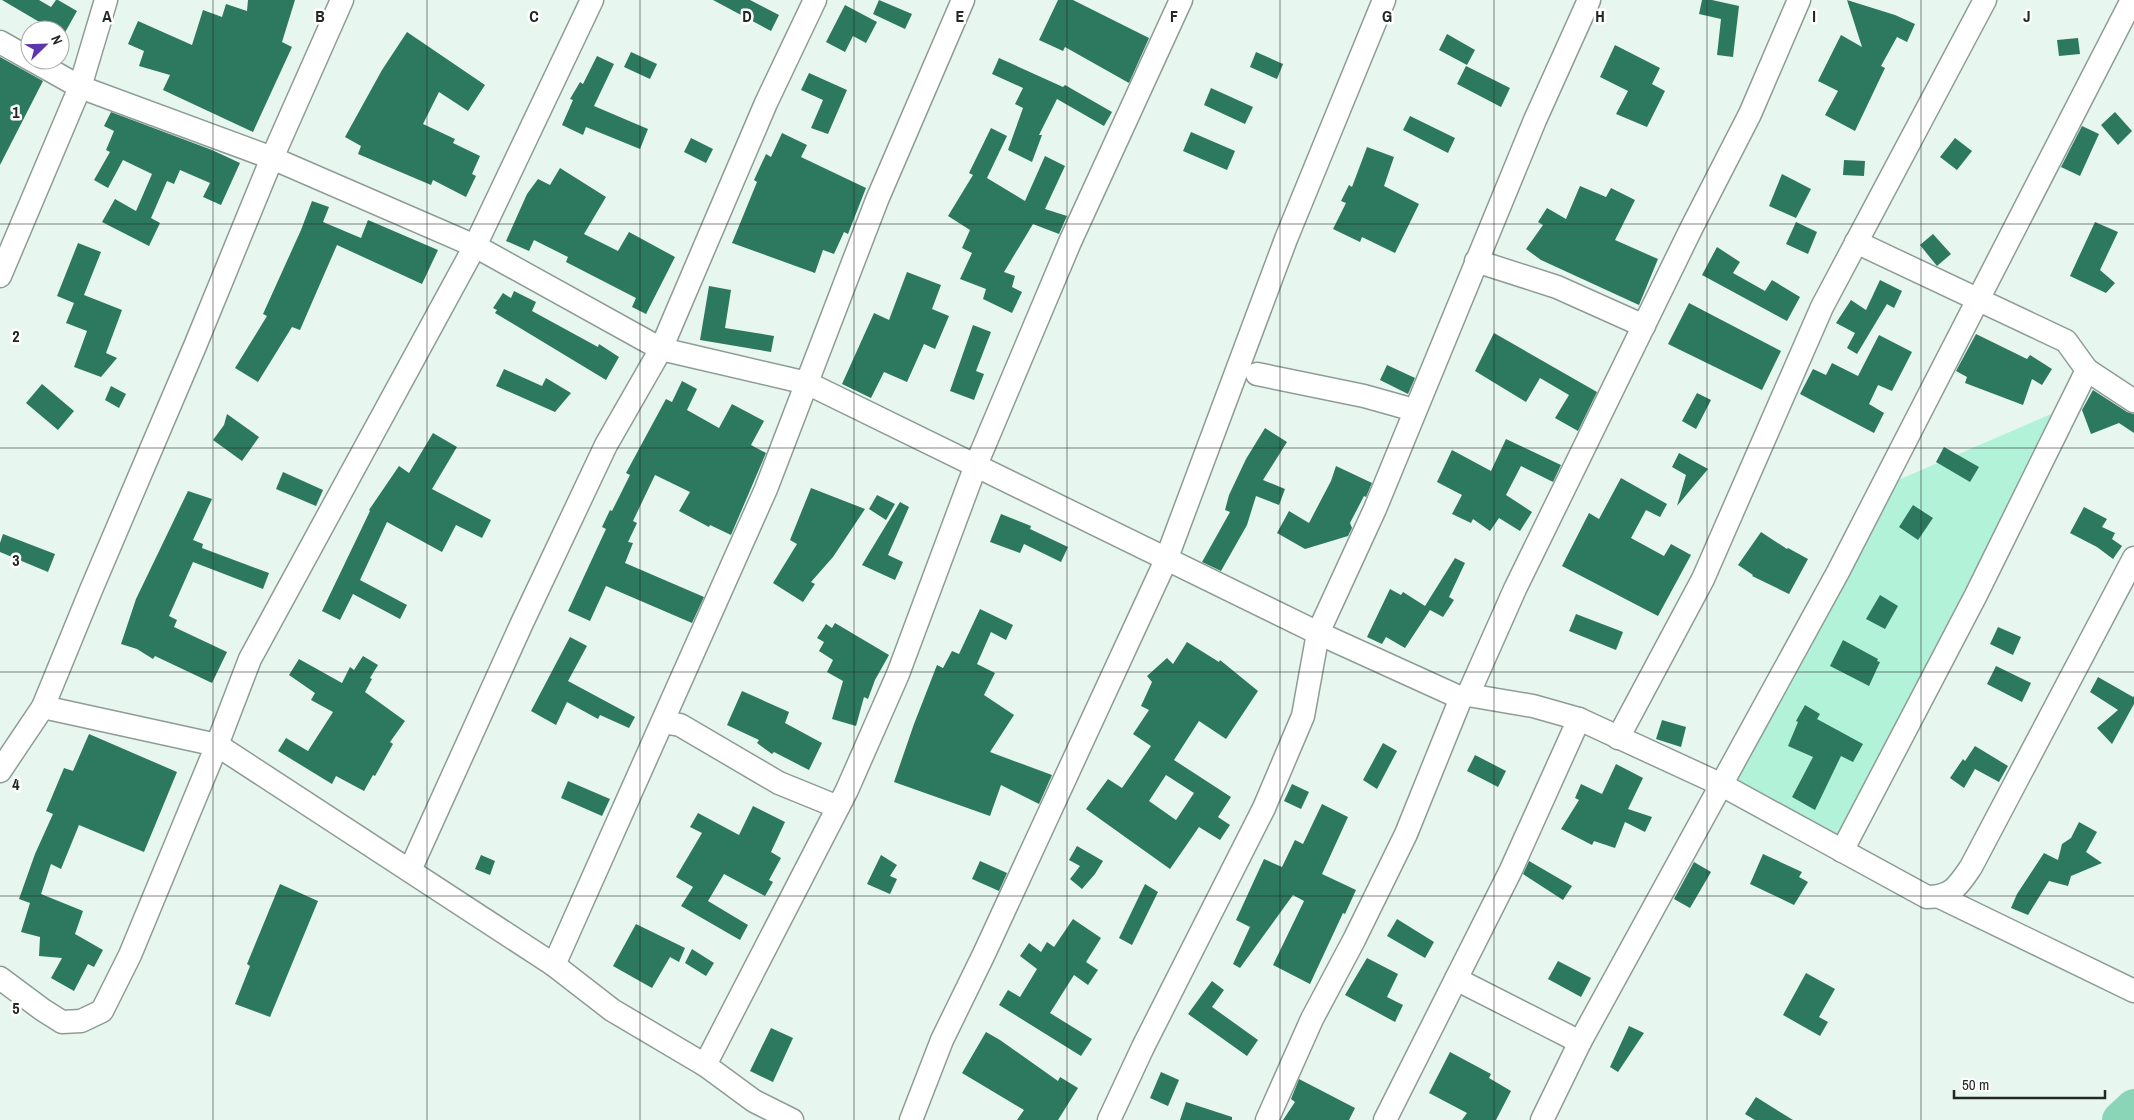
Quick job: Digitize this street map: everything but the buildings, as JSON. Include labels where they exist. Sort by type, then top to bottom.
[{"type":"street","points":[[0,276],[80,87],[106,0]]},
{"type":"street","points":[[0,771],[43,708],[272,158],[342,0]]},
{"type":"street","points":[[0,978],[62,1022],[81,1021],[102,1011],[130,955],[217,745],[250,659],[475,246],[592,0]]},
{"type":"street","points":[[410,870],[518,632],[606,445],[661,349],[766,103],[815,0]]},
{"type":"street","points":[[554,965],[766,489],[878,200],[963,0]]},
{"type":"street","points":[[705,1065],[838,808],[898,674],[976,464],[1070,242],[1181,0]]},
{"type":"street","points":[[911,1120],[942,1040],[993,936],[1166,560],[1286,238],[1384,0]]},
{"type":"street","points":[[1109,1120],[1152,1030],[1264,808],[1303,716],[1318,633],[1375,509],[1414,410],[1535,120],[1589,0]]},
{"type":"street","points":[[1266,1120],[1312,1020],[1406,834],[1464,696],[1515,589],[1750,114],[1799,0]]},
{"type":"street","points":[[1618,738],[1703,579],[1822,306],[1985,0]]},
{"type":"street","points":[[1542,1120],[1580,1042],[1838,572],[2132,0]]},
{"type":"street","points":[[0,42],[20,54]]},
{"type":"street","points":[[49,70],[80,87],[272,158],[475,246],[661,349],[807,383],[976,464],[1166,560],[1318,633],[1464,696],[1533,706],[1579,719],[1722,785],[1927,897],[1940,897],[2134,991]]},
{"type":"street","points":[[1856,242],[2066,342],[2087,370],[2134,401]]},
{"type":"street","points":[[1476,261],[1557,287],[1644,326]]},
{"type":"street","points":[[1842,851],[1976,595],[2087,370]]},
{"type":"street","points":[[1257,374],[1364,396],[1414,410]]},
{"type":"street","points":[[1940,897],[1957,888],[1971,867],[2134,558]]},
{"type":"street","points":[[43,708],[217,745],[554,965],[612,1010],[705,1065],[754,1101],[792,1120]]},
{"type":"street","points":[[1385,1120],[1510,872],[1579,719]]},
{"type":"street","points":[[663,722],[680,725],[779,784],[838,808]]},
{"type":"street","points":[[1456,979],[1580,1042]]},
{"type":"green space","points":[[2056,412],[1837,838],[1737,779],[1889,484]]},
{"type":"waterway","points":[[2120,1120],[2134,1107]]}]
